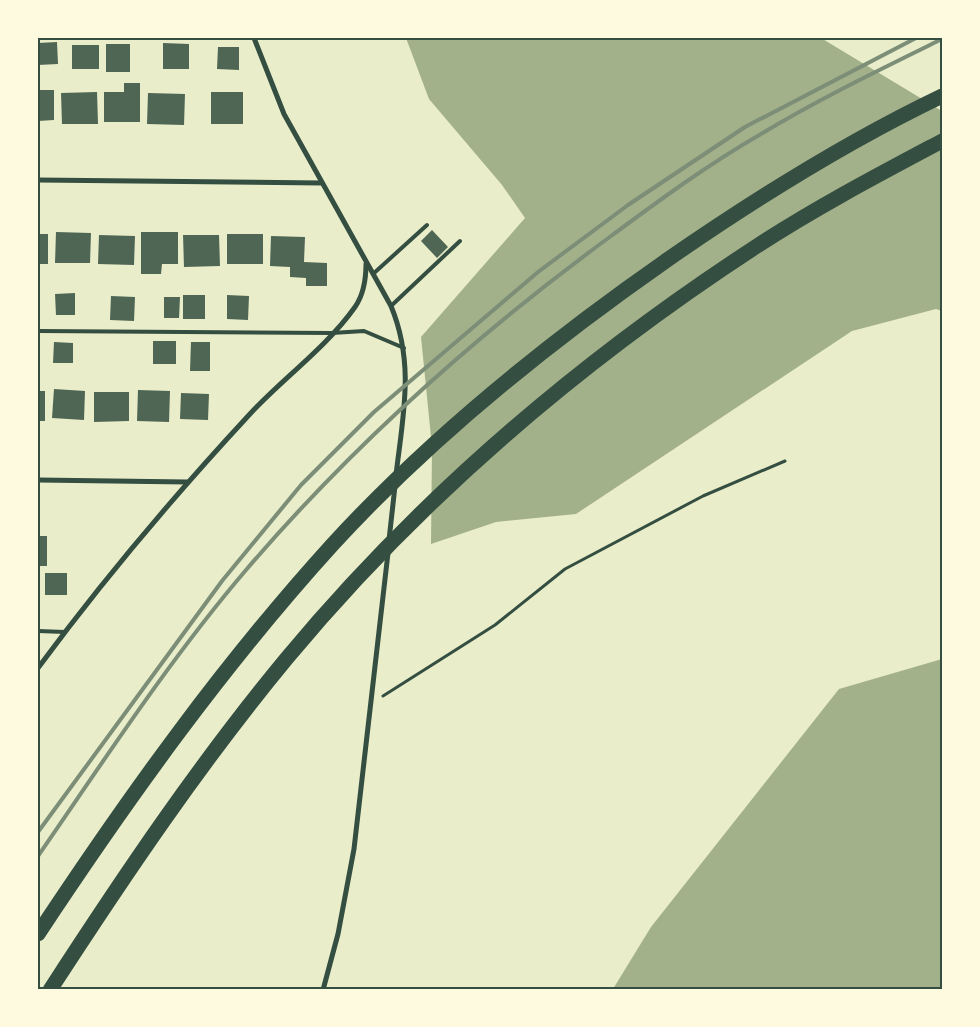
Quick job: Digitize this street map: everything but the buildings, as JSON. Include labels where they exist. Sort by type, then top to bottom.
[{"type":"highway","points":[[38,934],[108,827],[200,702],[290,593],[380,496],[441,438],[524,366],[619,293],[733,214],[829,156],[942,96]]},
{"type":"highway","points":[[50,990],[143,846],[287,658],[419,515],[555,394],[649,321],[758,246],[854,188],[942,142]]},
{"type":"street","points":[[254,38],[284,114],[391,306],[404,348],[407,394],[347,892],[323,990]]},
{"type":"street","points":[[38,180],[322,182]]},
{"type":"street","points":[[38,668],[187,482],[256,407],[350,314],[363,292],[366,262]]},
{"type":"street","points":[[38,480],[187,482]]},
{"type":"lane","points":[[373,274],[427,225]]},
{"type":"lane","points":[[391,306],[460,240]]},
{"type":"lane","points":[[38,331],[332,333],[364,331],[404,348]]},
{"type":"lane","points":[[38,631],[65,632]]},
{"type":"path","points":[[370,704],[495,625],[566,569],[703,496],[785,461]]},
{"type":"shaded area","points":[[406,38],[821,38],[942,111],[942,311],[936,309],[852,331],[576,514],[496,522],[431,544],[432,447],[421,337],[525,218],[502,185],[429,99]]},
{"type":"shaded area","points":[[942,659],[942,989],[613,989],[651,927],[839,689]]},
{"type":"railway","points":[[38,832],[222,581],[301,485],[374,412],[538,272],[628,205],[745,127],[916,38]]},
{"type":"railway","points":[[38,856],[164,674],[218,604],[246,570],[329,479],[417,394],[463,353],[558,276],[702,171],[805,109],[942,39]]}]
